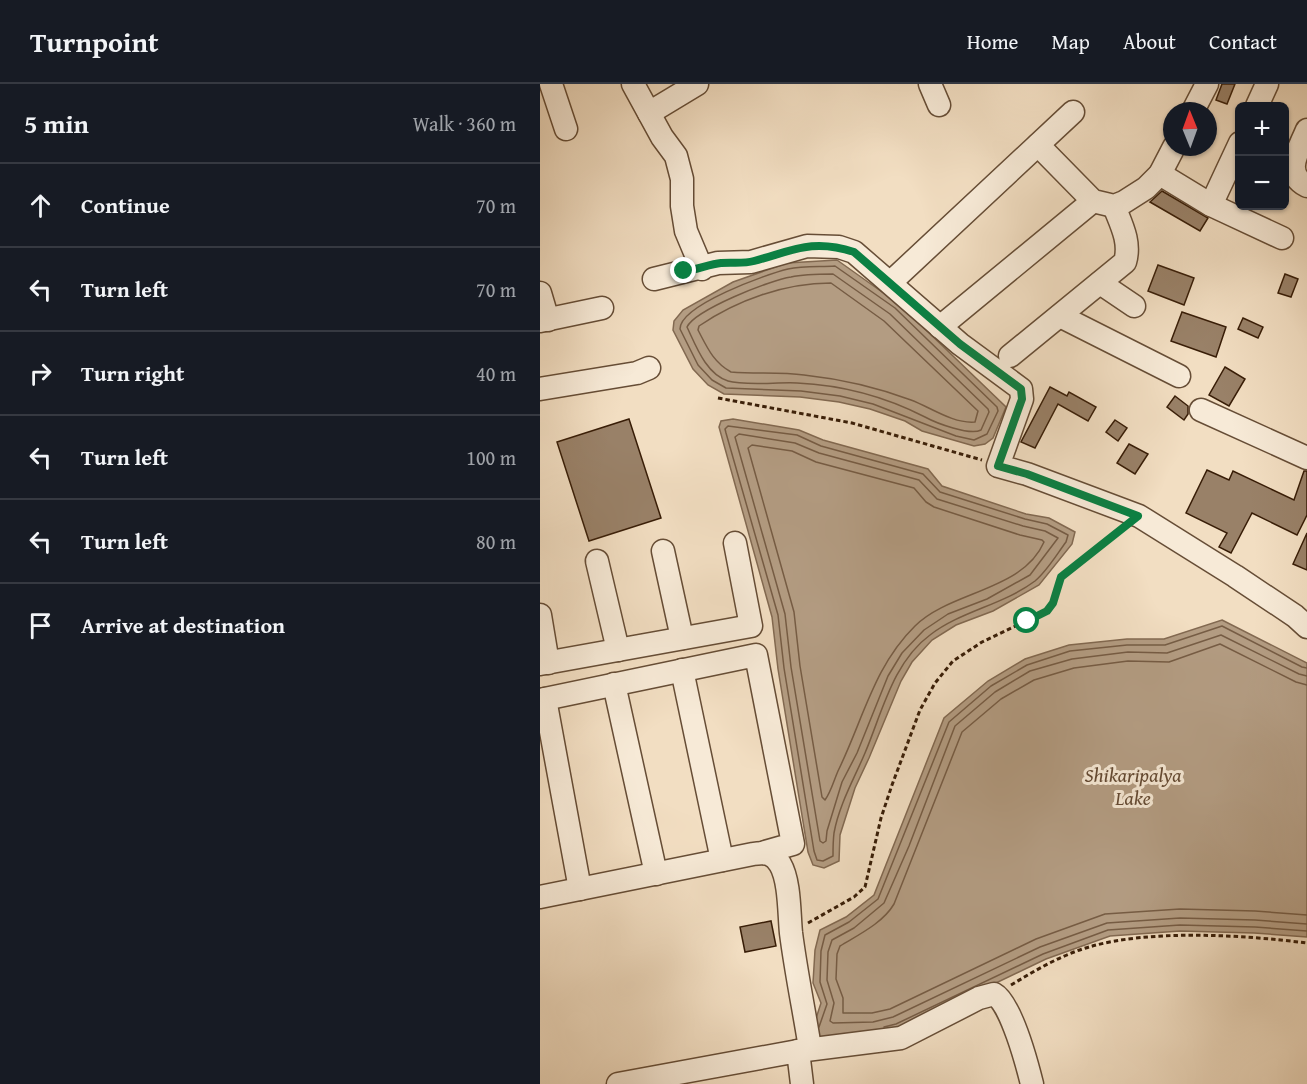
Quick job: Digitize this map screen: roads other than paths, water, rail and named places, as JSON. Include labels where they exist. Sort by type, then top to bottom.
[{"type":"street","points":[[551,84],[566,129]]},
{"type":"street","points":[[633,84],[676,156],[682,179],[682,206],[686,231],[702,269]]},
{"type":"street","points":[[649,113],[698,84]]},
{"type":"street","points":[[930,84],[939,105]]},
{"type":"street","points":[[1198,102],[1207,84]]},
{"type":"street","points":[[1259,102],[1267,84]]},
{"type":"street","points":[[891,282],[1073,112]]},
{"type":"street","points":[[1307,130],[1293,164],[1294,175],[1299,182],[1307,186]]},
{"type":"street","points":[[1010,356],[1125,262],[1128,252],[1125,235],[1103,203],[1038,145]]},
{"type":"street","points":[[1211,205],[1235,152]]},
{"type":"street","points":[[940,327],[1103,203],[1124,202],[1146,188],[1160,174],[1169,156]]},
{"type":"street","points":[[1160,174],[1211,205],[1282,238]]},
{"type":"street","points":[[654,279],[702,269],[718,263],[751,262],[807,246],[832,246],[854,252],[960,344],[1021,389],[1022,399],[998,466],[1027,474],[1138,516],[1275,603],[1307,627]]},
{"type":"street","points":[[1100,283],[1134,306]]},
{"type":"street","points":[[540,293],[544,320],[602,308]]},
{"type":"street","points":[[1060,316],[1179,376]]},
{"type":"street","points":[[540,389],[637,373],[649,368]]},
{"type":"street","points":[[1201,410],[1307,458]]},
{"type":"street","points":[[540,897],[765,852],[793,844],[735,543]]},
{"type":"street","points":[[663,551],[682,638]]},
{"type":"street","points":[[597,561],[618,650]]},
{"type":"street","points":[[540,615],[544,663],[751,626]]},
{"type":"street","points":[[580,889],[543,699],[756,655]]},
{"type":"street","points":[[682,669],[722,860]]},
{"type":"street","points":[[615,684],[656,874]]},
{"type":"street","points":[[765,852],[774,856],[785,876],[804,1050],[802,1084]]},
{"type":"street","points":[[618,1084],[671,1079],[804,1050],[901,1038],[979,998],[994,994],[999,997],[1022,1048],[1032,1084]]},
{"type":"water","points":[[837,260],[899,304],[1006,407],[993,438],[985,444],[974,446],[922,431],[905,421],[870,409],[839,402],[800,397],[724,394],[708,385],[693,369],[673,330],[674,321],[683,310],[733,282],[787,263]]},
{"type":"water","points":[[733,419],[799,430],[823,440],[928,469],[942,486],[1026,514],[1049,518],[1075,532],[1072,544],[1039,585],[993,611],[956,625],[932,640],[912,662],[901,681],[855,788],[840,835],[839,861],[824,868],[813,865],[808,852],[778,669],[772,617],[719,427],[721,421]]},
{"type":"water","name":"Shikaripalya Lake","points":[[1222,620],[1307,663],[1307,937],[1180,931],[1110,936],[1046,959],[898,1030],[875,1036],[810,1037],[821,1003],[813,983],[815,950],[820,930],[846,917],[874,895],[944,718],[988,681],[1025,659],[1069,645],[1127,639],[1164,639]]}]
